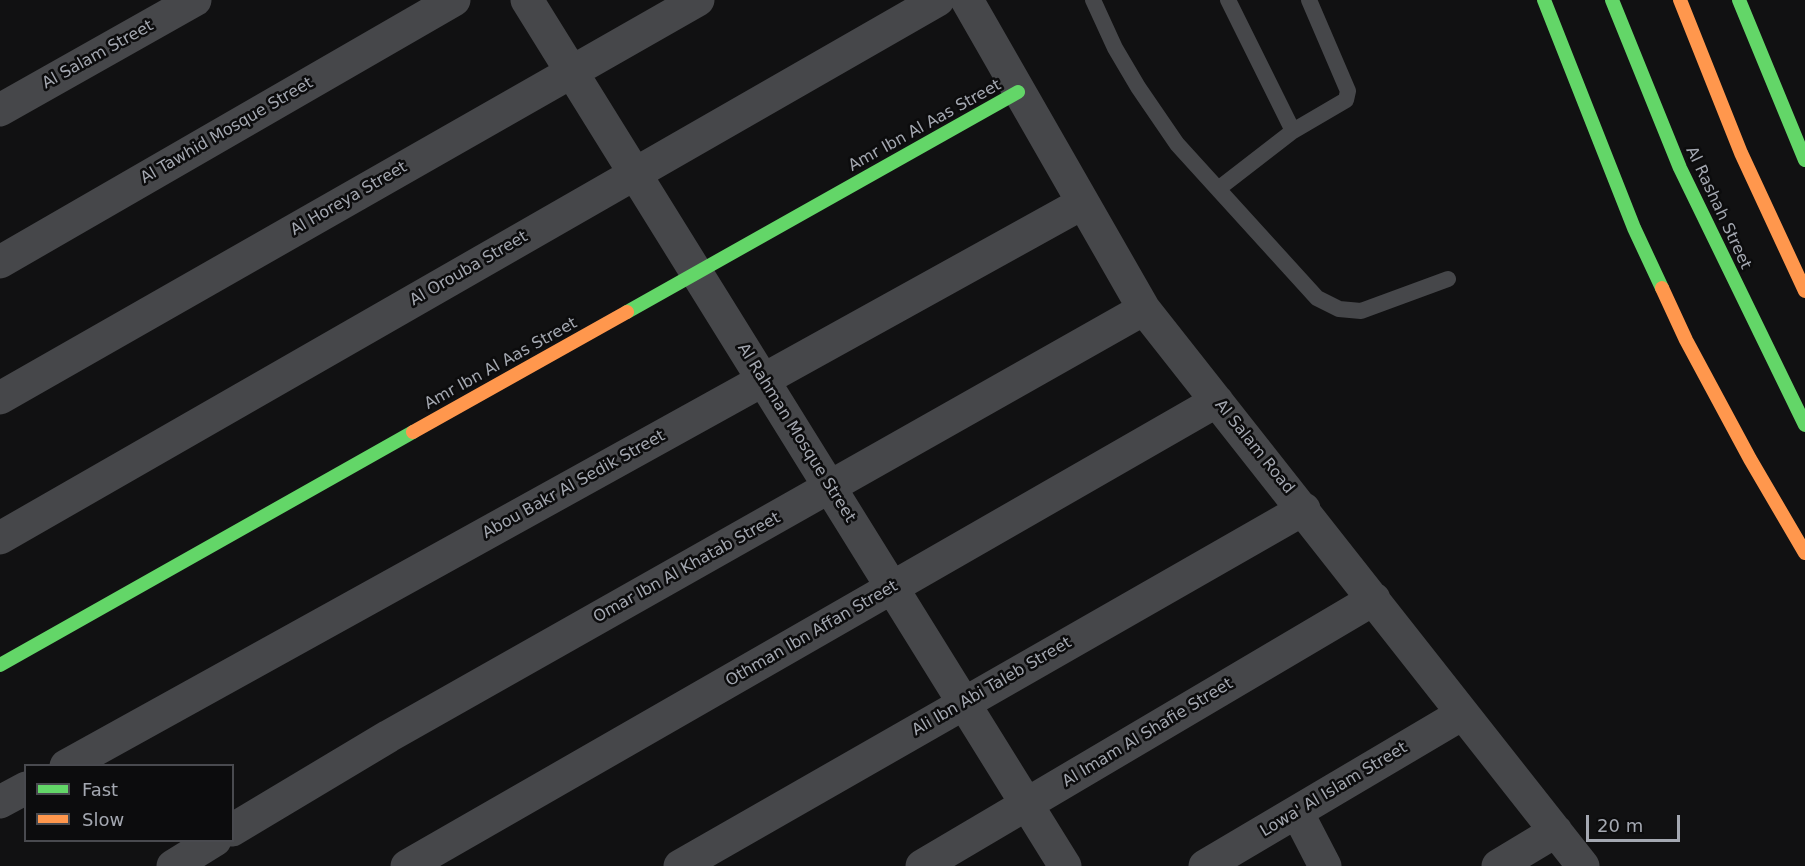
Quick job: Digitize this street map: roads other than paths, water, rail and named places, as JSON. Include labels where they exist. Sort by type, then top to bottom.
[{"type":"street","name":"Al Salam Street","points":[[0,110],[195,0]]},
{"type":"street","name":"Al Tawhid Mosque Street","points":[[0,262],[454,0]]},
{"type":"street","name":"Al Rahman Mosque Street","points":[[527,0],[1065,866]]},
{"type":"street","name":"Al Horeya Street","points":[[0,398],[698,0]]},
{"type":"street","name":"Al Orouba Street","points":[[0,538],[938,0]]},
{"type":"street","name":"Al Salam Road","points":[[966,0],[1144,309],[1304,509],[1583,866]]},
{"type":"street","points":[[1544,0],[1634,228],[1686,340],[1749,459],[1805,553]]},
{"type":"street","name":"Al Rashah Street","points":[[1612,0],[1685,178],[1805,425]]},
{"type":"street","points":[[1680,0],[1741,153],[1805,291]]},
{"type":"street","points":[[1739,0],[1805,160]]},
{"type":"street","name":"Amr Ibn Al Aas Street","points":[[0,665],[1018,92]]},
{"type":"street","name":"Abou Bakr Al Sedik Street","points":[[68,764],[1082,204]]},
{"type":"street","name":"Omar Ibn Al Khatab Street","points":[[234,829],[389,735],[1144,309]]},
{"type":"street","name":"Othman Ibn Affan Street","points":[[407,866],[1217,401]]},
{"type":"street","name":"Ali Ibn Abi Taleb Street","points":[[680,866],[1304,509]]},
{"type":"street","name":"Al Imam Al Shafie Street","points":[[922,866],[1374,599]]},
{"type":"street","name":"Lowa' Al Islam Street","points":[[1205,866],[1462,714]]},
{"type":"street","points":[[0,802],[24,789]]},
{"type":"street","points":[[1297,812],[1325,866]]},
{"type":"street","points":[[1498,866],[1556,831]]},
{"type":"street","points":[[173,866],[212,842]]},
{"type":"lane","points":[[1093,0],[1115,48],[1138,87],[1177,144],[1317,298],[1339,309],[1361,311],[1448,279]]},
{"type":"lane","points":[[1228,0],[1293,131]]},
{"type":"lane","points":[[1218,189],[1293,131],[1346,100],[1348,91],[1309,0]]}]
